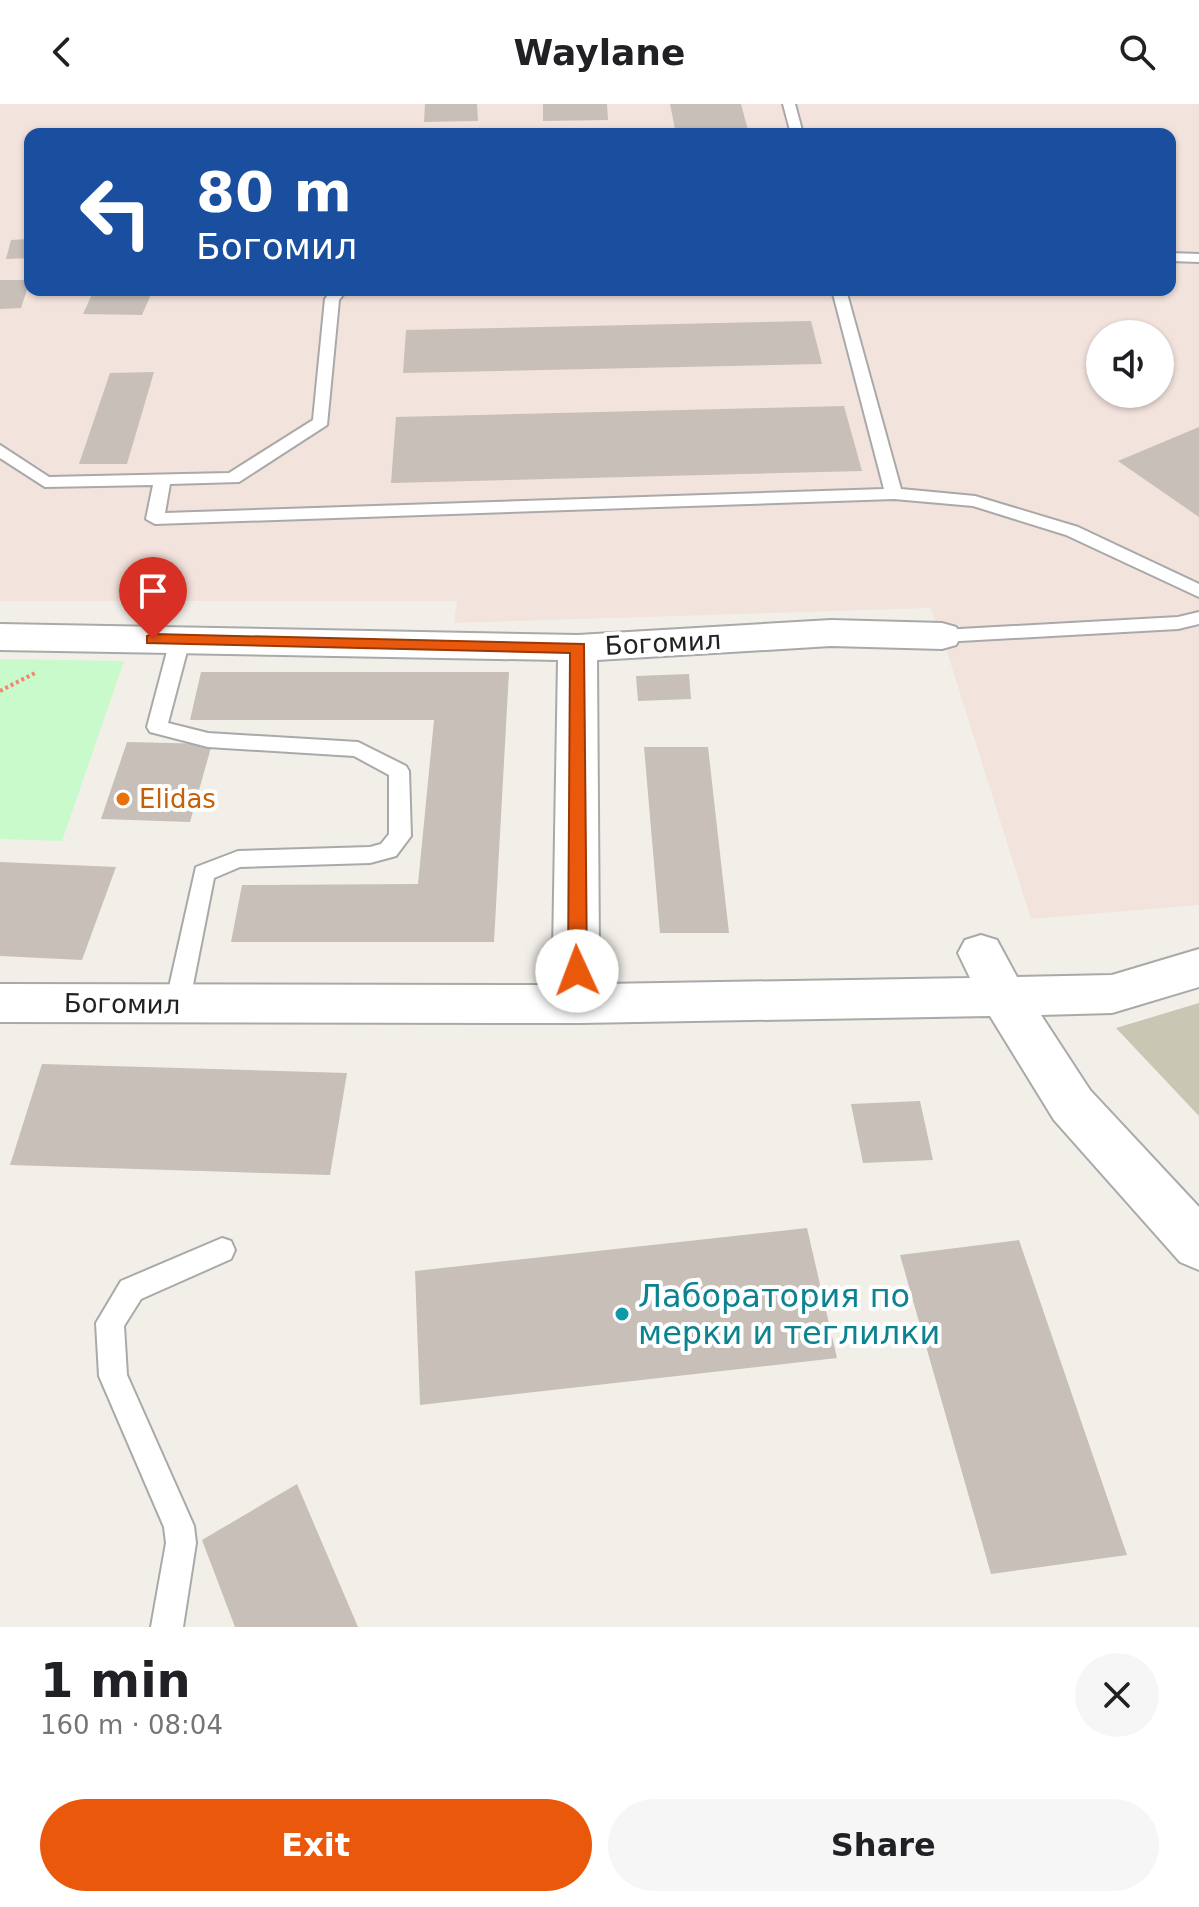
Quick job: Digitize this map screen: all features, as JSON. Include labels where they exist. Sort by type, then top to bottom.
[{"type":"street","name":"Богомил","points":[[0,637],[578,648],[831,633],[942,636]]},
{"type":"street","points":[[578,648],[576,952],[580,1004]]},
{"type":"street","points":[[981,953],[1003,997],[1072,1105],[1199,1245]]},
{"type":"street","name":"Богомил","points":[[0,1003],[580,1004],[1112,994],[1199,968]]},
{"type":"lane","points":[[789,104],[795,128]]},
{"type":"lane","points":[[1176,257],[1199,258]]},
{"type":"lane","points":[[0,450],[45,482],[233,478],[321,422],[335,296]]},
{"type":"lane","points":[[841,296],[894,494]]},
{"type":"lane","points":[[162,480],[155,519],[894,494],[975,501],[1072,531],[1199,591]]},
{"type":"lane","points":[[942,636],[1178,623],[1199,618]]},
{"type":"lane","points":[[177,1005],[204,873],[238,859],[370,855],[388,850],[400,836],[399,771],[358,749],[208,740],[157,727],[180,640]]},
{"type":"lane","points":[[167,1627],[181,1543],[179,1526],[113,1376],[110,1323],[131,1290],[222,1250]]},
{"type":"shaded area","points":[[0,104],[1199,104],[1199,905],[1031,919],[942,636],[930,608],[454,623],[457,601],[0,601]]},
{"type":"shaded area","points":[[1199,1003],[1199,1116],[1116,1028]]},
{"type":"green space","points":[[0,659],[124,661],[62,841],[0,839]]},
{"type":"building","points":[[425,104],[477,104],[478,121],[424,122]]},
{"type":"building","points":[[543,104],[607,104],[608,120],[543,121]]},
{"type":"building","points":[[670,104],[741,104],[747,128],[675,128]]},
{"type":"building","points":[[24,239],[24,258],[6,259],[11,240]]},
{"type":"building","points":[[0,280],[24,280],[25,296],[21,308],[0,309]]},
{"type":"building","points":[[91,296],[150,296],[142,315],[83,314]]},
{"type":"building","points":[[811,321],[822,364],[403,373],[406,330]]},
{"type":"building","points":[[154,372],[127,464],[79,464],[110,373]]},
{"type":"building","points":[[844,406],[862,471],[391,483],[396,417]]},
{"type":"building","points":[[1199,427],[1199,517],[1118,461]]},
{"type":"building","points":[[201,672],[509,672],[494,942],[231,942],[242,885],[418,884],[434,720],[190,720]]},
{"type":"building","points":[[689,674],[691,699],[638,701],[636,676]]},
{"type":"building","points":[[127,742],[212,744],[190,822],[101,819]]},
{"type":"building","points":[[644,747],[708,747],[729,933],[660,933]]},
{"type":"building","points":[[0,862],[116,867],[82,960],[0,956]]},
{"type":"building","points":[[42,1064],[347,1073],[330,1175],[10,1165]]},
{"type":"building","points":[[920,1101],[933,1160],[863,1163],[851,1104]]},
{"type":"building","name":"Лаборатория по мерки и теглилки","points":[[807,1228],[837,1358],[420,1405],[415,1271]]},
{"type":"building","points":[[1019,1240],[1127,1555],[991,1574],[900,1255]]},
{"type":"building","points":[[297,1484],[358,1627],[235,1627],[202,1540]]},
{"type":"place","name":"Elidas","points":[[123,799]]},
{"type":"place","name":"Лаборатория по мерки и теглилки","points":[[622,1314]]},
{"type":"route","points":[[153,639],[578,648],[577,971]]}]
